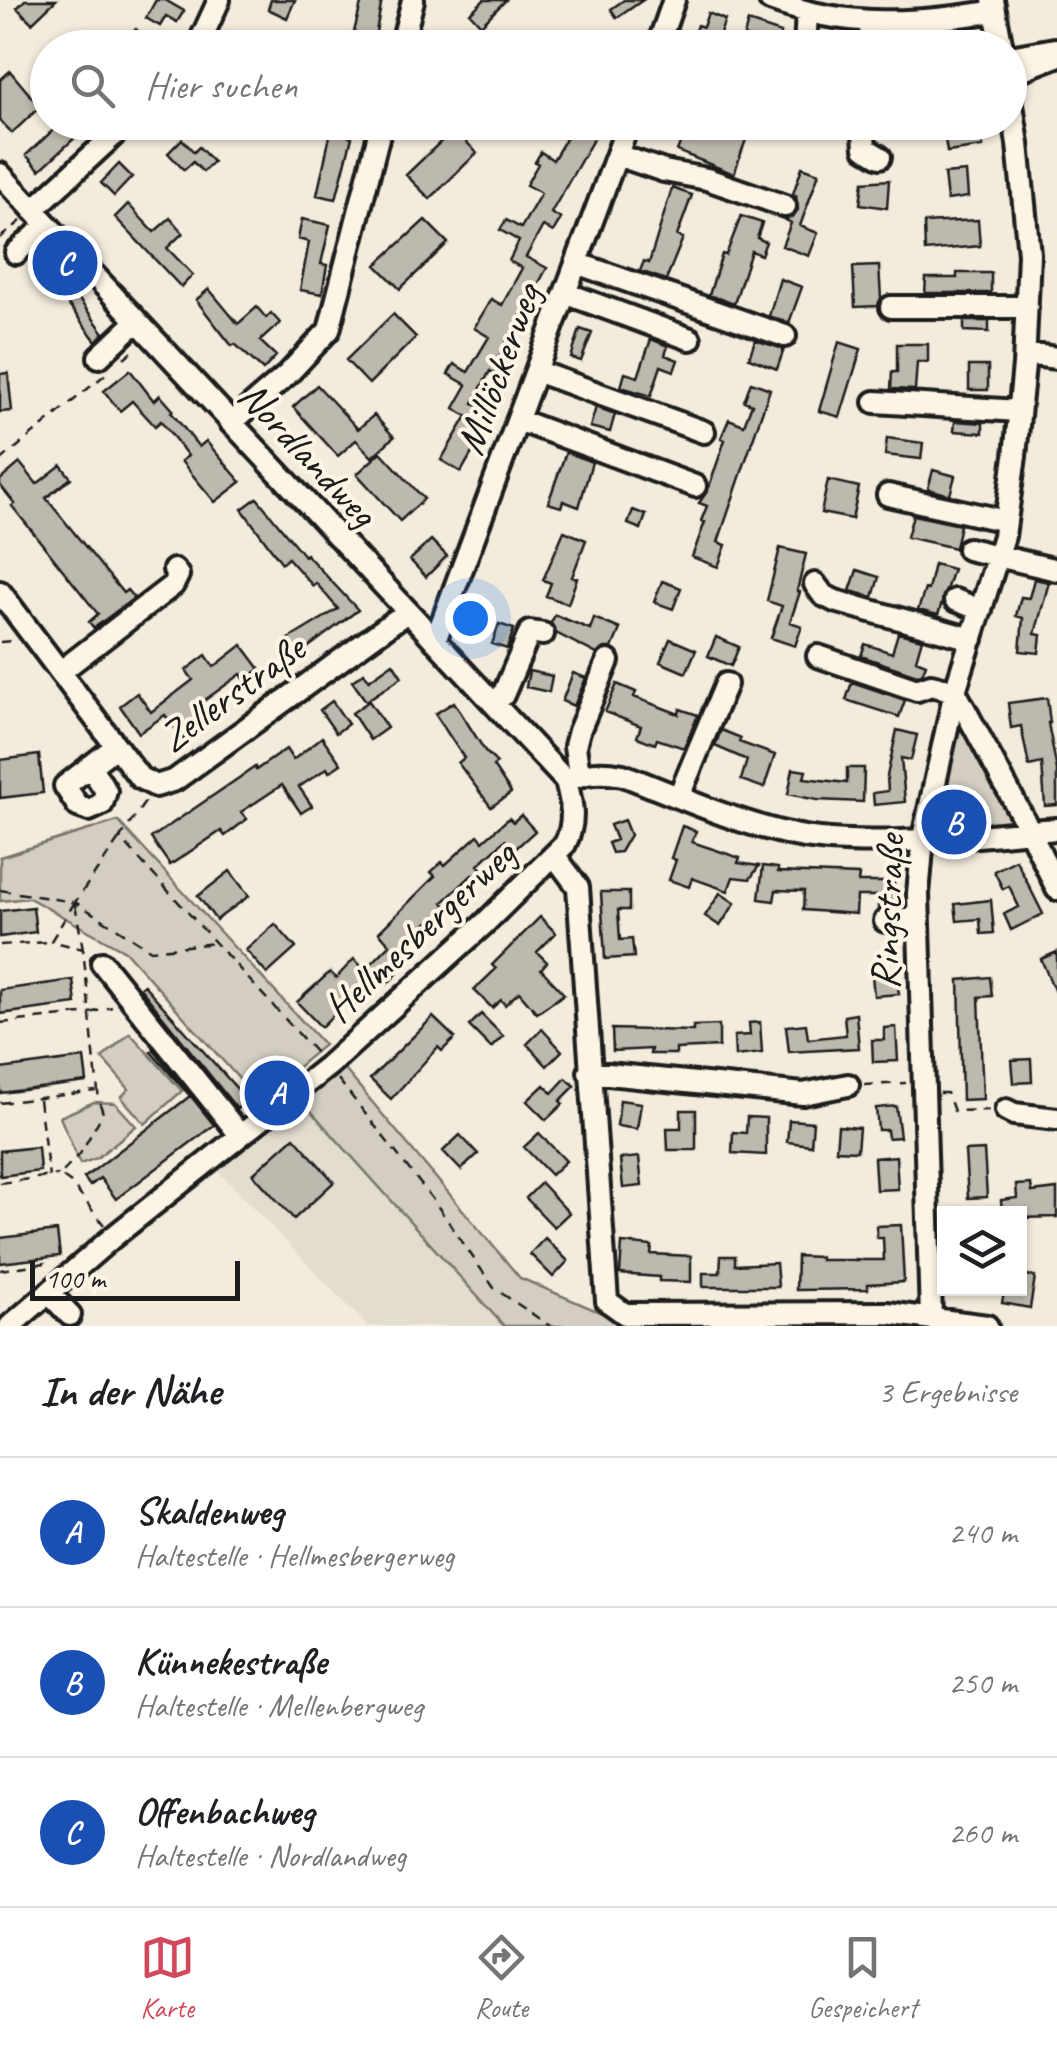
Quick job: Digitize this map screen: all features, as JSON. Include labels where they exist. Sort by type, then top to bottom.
[{"type":"street","points":[[206,30],[220,0]]},
{"type":"street","points":[[406,30],[413,0]]},
{"type":"street","points":[[663,30],[674,0]]},
{"type":"street","points":[[770,0],[808,12],[871,22],[924,22],[994,6]]},
{"type":"street","points":[[806,30],[808,12]]},
{"type":"street","points":[[870,30],[871,22]]},
{"type":"street","points":[[1027,55],[1057,52]]},
{"type":"street","points":[[1027,66],[1057,52]]},
{"type":"street","points":[[8,245],[40,218],[112,140]]},
{"type":"street","points":[[231,423],[288,374],[329,330],[377,140]]},
{"type":"street","name":"Millöckerweg","points":[[435,641],[621,140]]},
{"type":"street","points":[[864,140],[864,148],[880,157]]},
{"type":"street","name":"Ringstraße","points":[[931,1317],[918,917],[922,838],[955,691],[1006,521],[1020,411],[1029,254],[1017,140]]},
{"type":"street","points":[[616,155],[664,171],[707,179],[786,206]]},
{"type":"street","name":"Nordlandweg","points":[[0,174],[494,704],[572,778]]},
{"type":"street","points":[[576,263],[785,336]]},
{"type":"street","points":[[565,293],[690,339]]},
{"type":"street","points":[[892,307],[1026,306]]},
{"type":"street","points":[[99,357],[143,330]]},
{"type":"street","points":[[1024,354],[1057,358]]},
{"type":"street","points":[[536,371],[704,432]]},
{"type":"street","points":[[875,402],[1020,411]]},
{"type":"street","points":[[518,420],[696,486]]},
{"type":"street","points":[[888,495],[1006,521]]},
{"type":"street","points":[[968,549],[1057,570]]},
{"type":"street","points":[[60,672],[173,585],[178,574],[174,570]]},
{"type":"street","points":[[814,584],[834,600],[972,639]]},
{"type":"street","name":"Zellerstraße","points":[[0,592],[115,747],[147,784],[165,785],[407,612]]},
{"type":"street","points":[[955,600],[981,610]]},
{"type":"street","points":[[494,704],[503,696],[530,632],[543,634]]},
{"type":"street","points":[[818,656],[917,690],[932,685],[955,691],[1057,890]]},
{"type":"street","points":[[608,661],[579,731],[572,778],[572,830],[555,856],[578,886],[608,1301],[626,1314],[868,1312],[987,1326]]},
{"type":"street","points":[[679,796],[726,684]]},
{"type":"street","points":[[90,766],[115,747]]},
{"type":"street","points":[[572,778],[604,771],[623,775],[791,835],[857,842],[1057,828]]},
{"type":"street","name":"Hellmesbergerweg","points":[[10,1326],[112,1237],[328,1066],[555,856]]},
{"type":"street","points":[[885,920],[918,917]]},
{"type":"street","points":[[102,963],[240,1135]]},
{"type":"street","points":[[589,1072],[802,1094],[848,1086]]},
{"type":"street","points":[[1006,1110],[1057,1119]]},
{"type":"street","points":[[49,1293],[70,1314]]},
{"type":"path","points":[[8,245],[40,218]]},
{"type":"path","points":[[0,461],[143,330]]},
{"type":"path","points":[[51,941],[120,838]]},
{"type":"path","points":[[0,890],[74,902],[151,950],[217,943]]},
{"type":"path","points":[[0,1183],[60,1175],[101,1122],[83,949],[74,902]]},
{"type":"path","points":[[0,946],[51,941],[83,949]]},
{"type":"path","points":[[0,1022],[111,1008],[122,988]]},
{"type":"path","points":[[848,1086],[922,1088],[948,1093],[954,1111],[1006,1110]]},
{"type":"path","points":[[0,1102],[98,1090]]},
{"type":"path","points":[[38,1098],[49,1177]]},
{"type":"path","points":[[60,1175],[71,1183],[112,1237]]},
{"type":"path","points":[[0,1270],[45,1264],[73,1272]]},
{"type":"shaded area","points":[[955,717],[1017,822],[932,824]]},
{"type":"shaded area","points":[[118,821],[324,1045],[258,1100],[125,951],[29,898],[0,901],[0,857]]},
{"type":"shaded area","points":[[130,1033],[182,1091],[145,1124],[121,1097],[129,1089],[102,1058]]},
{"type":"shaded area","points":[[341,1065],[520,1278],[604,1314],[928,1320],[961,1326],[504,1326],[302,1101]]},
{"type":"shaded area","points":[[302,1101],[504,1326],[367,1326],[218,1171]]},
{"type":"shaded area","points":[[94,1102],[115,1103],[136,1126],[97,1158],[80,1164],[60,1117]]},
{"type":"building","points":[[25,0],[56,0],[32,23],[17,8]]},
{"type":"building","points":[[156,0],[165,0],[184,11],[177,22],[166,16],[160,26],[146,18]]},
{"type":"building","points":[[271,0],[295,0],[287,18],[268,9]]},
{"type":"building","points":[[362,0],[382,0],[376,30],[354,30]]},
{"type":"building","points":[[484,0],[506,0],[481,25],[470,13]]},
{"type":"building","points":[[624,0],[643,0],[617,18],[611,9]]},
{"type":"building","points":[[708,13],[725,20],[721,30],[695,30],[697,25],[703,27]]},
{"type":"building","points":[[748,22],[772,30],[746,30]]},
{"type":"building","points":[[10,71],[30,95],[30,116],[12,133],[0,120],[0,80]]},
{"type":"building","points":[[42,140],[72,140],[40,170],[26,155]]},
{"type":"building","points":[[183,140],[194,152],[199,147],[213,162],[203,172],[193,162],[184,170],[168,153]]},
{"type":"building","points":[[329,140],[351,140],[336,199],[317,195]]},
{"type":"building","points":[[443,140],[465,140],[477,153],[430,199],[406,175]]},
{"type":"building","points":[[565,140],[593,140],[551,213],[561,219],[553,232],[543,226],[526,257],[547,268],[498,358],[509,364],[501,377],[490,371],[473,403],[494,415],[461,472],[441,460],[467,416],[454,408],[467,385],[448,374],[454,364],[468,372],[489,337],[474,328],[491,299],[502,305],[522,268],[509,261],[519,241],[500,230],[506,220],[521,228],[541,193],[526,185],[538,164],[535,162],[541,152],[553,160]]},
{"type":"building","points":[[681,140],[746,140],[734,174],[677,151]]},
{"type":"building","points":[[945,140],[982,140],[983,147],[947,152]]},
{"type":"building","points":[[119,164],[132,177],[114,196],[101,183]]},
{"type":"building","points":[[802,167],[819,173],[800,226],[818,233],[809,256],[782,246],[791,223],[786,220],[798,210],[793,194]]},
{"type":"building","points":[[966,172],[968,197],[947,200],[944,174]]},
{"type":"building","points":[[889,180],[887,208],[860,204],[863,182]]},
{"type":"building","points":[[672,188],[692,195],[677,236],[683,238],[666,280],[640,271],[644,261],[649,263]]},
{"type":"building","points":[[128,204],[154,232],[170,218],[183,233],[167,248],[193,275],[181,287],[115,217]]},
{"type":"building","points":[[741,216],[762,223],[757,238],[766,242],[761,255],[751,251],[734,304],[709,295],[722,254],[726,255]]},
{"type":"building","points":[[302,219],[330,225],[321,264],[327,265],[322,294],[300,290],[309,242],[298,239]]},
{"type":"building","points":[[425,220],[448,243],[400,289],[376,265]]},
{"type":"building","points":[[978,220],[980,246],[925,251],[924,223]]},
{"type":"building","points":[[41,249],[104,333],[96,341],[32,257]]},
{"type":"building","points":[[879,266],[878,306],[855,307],[853,267]]},
{"type":"building","points":[[957,273],[991,273],[991,293],[925,293],[926,278],[957,278]]},
{"type":"building","points":[[780,279],[802,287],[789,323],[769,316]]},
{"type":"building","points":[[209,289],[238,324],[257,307],[266,318],[271,313],[280,323],[260,341],[276,356],[263,370],[235,344],[232,346],[196,300]]},
{"type":"building","points":[[393,314],[416,337],[369,384],[346,360]]},
{"type":"building","points":[[964,321],[989,321],[989,332],[964,331]]},
{"type":"building","points":[[580,329],[592,333],[581,361],[571,358]]},
{"type":"building","points":[[651,339],[668,346],[665,355],[678,360],[674,371],[661,366],[651,396],[621,387],[625,373],[638,377]]},
{"type":"building","points":[[755,340],[784,349],[777,369],[749,358]]},
{"type":"building","points":[[839,342],[861,349],[840,417],[819,411]]},
{"type":"building","points":[[897,344],[928,344],[928,362],[917,362],[915,390],[891,389],[892,372],[897,372]]},
{"type":"building","points":[[969,366],[988,366],[988,390],[969,390]]},
{"type":"building","points":[[130,370],[154,401],[160,395],[199,447],[206,441],[241,482],[215,502],[181,461],[188,456],[161,421],[155,426],[132,401],[120,411],[104,391]]},
{"type":"building","points":[[8,373],[12,411],[0,412],[0,374]]},
{"type":"building","points":[[751,382],[770,389],[718,542],[726,545],[718,567],[692,557],[705,522],[701,521],[707,506],[699,503],[708,490],[729,419],[744,425],[752,404],[744,401]]},
{"type":"building","points":[[317,385],[358,429],[374,415],[394,437],[372,457],[356,440],[338,456],[293,407]]},
{"type":"building","points":[[596,407],[615,414],[610,432],[590,427]]},
{"type":"building","points":[[955,421],[983,423],[983,433],[954,431]]},
{"type":"building","points":[[887,438],[923,443],[921,459],[885,455]]},
{"type":"building","points":[[381,452],[424,499],[400,521],[357,474]]},
{"type":"building","points":[[566,452],[592,462],[579,507],[563,501],[561,507],[548,503]]},
{"type":"building","points":[[20,463],[37,484],[61,465],[71,478],[46,498],[123,593],[127,590],[134,598],[94,628],[89,622],[98,614],[12,506],[15,504],[0,485],[0,480]]},
{"type":"building","points":[[933,470],[955,476],[950,495],[928,489]]},
{"type":"building","points":[[828,480],[859,487],[852,519],[821,513]]},
{"type":"building","points":[[257,498],[304,556],[358,610],[298,655],[287,640],[338,609],[288,558],[282,563],[242,509]]},
{"type":"building","points":[[633,510],[646,515],[641,529],[628,524]]},
{"type":"building","points":[[913,515],[960,525],[955,548],[907,537]]},
{"type":"building","points":[[564,531],[586,540],[572,577],[577,578],[568,604],[546,596],[551,583],[543,580]]},
{"type":"building","points":[[431,540],[447,556],[426,577],[410,560]]},
{"type":"building","points":[[780,548],[806,554],[790,622],[802,626],[795,646],[771,638],[782,606],[767,601]]},
{"type":"building","points":[[934,564],[953,569],[938,615],[918,610]]},
{"type":"building","points":[[857,570],[879,577],[873,597],[850,591]]},
{"type":"building","points":[[1034,579],[1049,582],[1035,634],[1041,635],[1039,653],[1020,651],[1023,618],[1016,616],[1021,597],[1029,598]]},
{"type":"building","points":[[662,581],[681,588],[673,609],[654,602]]},
{"type":"building","points":[[555,615],[590,629],[594,618],[620,629],[612,648],[597,654],[556,633],[551,623]]},
{"type":"building","points":[[499,624],[514,629],[507,649],[492,644]]},
{"type":"building","points":[[898,633],[922,639],[916,660],[926,664],[922,674],[861,656],[865,644],[892,653]]},
{"type":"building","points":[[716,637],[739,647],[731,666],[708,656]]},
{"type":"building","points":[[670,639],[696,650],[686,673],[660,662]]},
{"type":"building","points":[[242,645],[260,669],[245,680],[241,674],[198,705],[209,720],[184,740],[165,715],[139,733],[120,706],[137,693],[151,712],[193,680],[186,670],[206,655],[214,667]]},
{"type":"building","points":[[393,663],[402,677],[366,701],[352,681],[364,673],[369,680]]},
{"type":"building","points":[[529,671],[552,676],[549,692],[526,687]]},
{"type":"building","points":[[573,673],[586,678],[574,706],[562,701]]},
{"type":"building","points":[[852,682],[905,700],[899,717],[846,700]]},
{"type":"building","points":[[617,684],[636,692],[634,697],[679,714],[680,709],[698,715],[684,748],[637,737],[641,726],[605,712]]},
{"type":"building","points":[[1047,698],[1057,770],[1057,805],[1045,806],[1042,763],[1029,766],[1021,726],[1011,728],[1008,703]]},
{"type":"building","points":[[332,701],[348,724],[336,733],[320,710]]},
{"type":"building","points":[[369,701],[387,728],[370,740],[352,713]]},
{"type":"building","points":[[454,702],[497,763],[493,766],[511,793],[491,807],[458,763],[464,758],[435,714]]},
{"type":"building","points":[[721,730],[741,738],[739,742],[775,755],[764,788],[741,780],[747,760],[715,746]]},
{"type":"building","points":[[897,730],[917,735],[911,760],[901,758],[905,802],[874,805],[873,793],[888,791],[887,776]]},
{"type":"building","points":[[322,737],[341,764],[329,772],[327,768],[299,787],[312,806],[301,813],[282,785],[241,812],[247,819],[225,836],[221,831],[170,865],[151,838],[255,767],[256,770],[286,749],[293,760]]},
{"type":"building","points":[[39,755],[43,793],[0,798],[0,760]]},
{"type":"building","points":[[847,768],[864,768],[863,802],[788,794],[793,769],[806,771],[804,778],[847,783]]},
{"type":"building","points":[[521,815],[535,831],[514,850],[505,840],[478,865],[485,873],[477,880],[472,875],[443,902],[452,913],[441,923],[435,916],[409,940],[414,945],[390,967],[397,974],[387,984],[369,966],[390,945],[379,932],[435,876],[431,872],[442,862],[445,865],[478,835],[483,841],[509,818],[513,822]]},
{"type":"building","points":[[624,820],[630,835],[620,852],[612,853],[608,843],[616,840],[610,825]]},
{"type":"building","points":[[682,826],[696,831],[692,842],[740,858],[738,863],[759,866],[750,879],[733,877],[728,891],[692,878],[689,887],[669,880],[676,860],[671,858]]},
{"type":"building","points":[[1016,860],[1043,914],[1011,930],[1004,914],[1019,907],[1009,886],[1003,889],[994,871]]},
{"type":"building","points":[[763,866],[778,868],[778,872],[859,875],[858,882],[894,882],[894,906],[878,909],[878,896],[857,896],[856,914],[803,910],[804,891],[776,890],[774,901],[759,899]]},
{"type":"building","points":[[230,871],[249,896],[216,920],[198,896]]},
{"type":"building","points":[[601,892],[629,892],[629,910],[618,910],[620,940],[632,939],[634,957],[605,959]]},
{"type":"building","points":[[720,893],[735,903],[720,926],[705,916]]},
{"type":"building","points":[[991,900],[994,933],[981,934],[980,919],[957,921],[955,904]]},
{"type":"building","points":[[33,907],[36,932],[0,937],[0,911]]},
{"type":"building","points":[[540,917],[556,933],[537,952],[547,962],[541,969],[564,994],[537,1013],[519,992],[505,1005],[501,1000],[492,1008],[474,990],[496,969],[492,965]]},
{"type":"building","points":[[275,924],[296,948],[267,974],[246,950]]},
{"type":"building","points":[[1057,952],[1057,997],[1041,959]]},
{"type":"building","points":[[354,959],[372,977],[321,1027],[297,1002],[330,972],[336,978]]},
{"type":"building","points":[[896,972],[899,994],[874,996],[872,975]]},
{"type":"building","points":[[990,977],[992,996],[979,997],[983,1099],[962,1100],[959,980]]},
{"type":"building","points":[[73,980],[76,1004],[0,1014],[0,990]]},
{"type":"building","points":[[144,985],[247,1100],[237,1109],[140,988]]},
{"type":"building","points":[[481,1014],[503,1036],[491,1048],[469,1026]]},
{"type":"building","points":[[856,1014],[859,1048],[789,1052],[786,1026],[806,1024],[808,1039],[846,1035],[844,1016]]},
{"type":"building","points":[[433,1017],[455,1038],[442,1051],[438,1047],[391,1099],[370,1079]]},
{"type":"building","points":[[760,1022],[762,1053],[735,1056],[734,1036],[750,1035],[749,1023]]},
{"type":"building","points":[[719,1025],[719,1047],[676,1049],[676,1054],[650,1054],[651,1049],[613,1051],[612,1029],[693,1031],[693,1026]]},
{"type":"building","points":[[896,1027],[898,1061],[873,1062],[872,1040],[884,1040],[884,1028]]},
{"type":"building","points":[[542,1029],[562,1051],[547,1066],[527,1044]]},
{"type":"building","points":[[154,1050],[214,1125],[116,1199],[100,1178],[90,1186],[84,1178],[190,1096],[151,1052]]},
{"type":"building","points":[[84,1058],[87,1082],[0,1093],[0,1069]]},
{"type":"building","points":[[1031,1059],[1032,1082],[1014,1083],[1012,1060]]},
{"type":"building","points":[[566,1078],[575,1086],[546,1120],[527,1101],[544,1085],[552,1093]]},
{"type":"building","points":[[620,1100],[641,1103],[637,1129],[617,1126]]},
{"type":"building","points":[[896,1106],[900,1137],[888,1138],[887,1130],[878,1130],[876,1108]]},
{"type":"building","points":[[681,1110],[696,1110],[696,1150],[668,1150],[667,1128],[681,1128]]},
{"type":"building","points":[[747,1117],[766,1118],[766,1155],[732,1153],[733,1132],[746,1133]]},
{"type":"building","points":[[789,1120],[813,1122],[811,1145],[787,1142]]},
{"type":"building","points":[[838,1126],[859,1128],[857,1151],[836,1150]]},
{"type":"building","points":[[539,1133],[566,1161],[551,1175],[524,1147]]},
{"type":"building","points":[[460,1135],[478,1154],[461,1170],[443,1151]]},
{"type":"building","points":[[294,1137],[334,1182],[294,1219],[253,1174]]},
{"type":"building","points":[[38,1147],[40,1171],[0,1176],[0,1151]]},
{"type":"building","points":[[984,1150],[987,1197],[968,1198],[965,1151]]},
{"type":"building","points":[[896,1156],[898,1189],[876,1190],[874,1158]]},
{"type":"building","points":[[639,1157],[642,1186],[623,1188],[620,1159]]},
{"type":"building","points":[[541,1183],[569,1213],[554,1227],[526,1198]]},
{"type":"building","points":[[1031,1184],[1032,1192],[1057,1189],[1057,1217],[1027,1218],[1027,1206],[1001,1206],[1001,1200],[1017,1198],[1016,1185]]},
{"type":"building","points":[[901,1225],[904,1282],[868,1284],[868,1289],[796,1290],[797,1256],[884,1260],[883,1238],[877,1238],[876,1226]]},
{"type":"building","points":[[57,1231],[60,1256],[0,1263],[0,1238]]},
{"type":"building","points":[[545,1238],[568,1261],[553,1277],[530,1254]]},
{"type":"building","points":[[622,1243],[652,1246],[651,1254],[691,1256],[691,1282],[620,1274]]},
{"type":"building","points":[[721,1256],[735,1256],[735,1265],[776,1263],[778,1287],[703,1287],[703,1273],[720,1273]]},
{"type":"building","points":[[1027,1275],[1035,1277],[1030,1308],[1002,1303],[1003,1296],[1027,1296]]},
{"type":"place","name":"Offenbachweg","points":[[65,263]]},
{"type":"place","name":"Künnekestraße","points":[[954,822]]},
{"type":"place","name":"Skaldenweg","points":[[277,1093]]}]
